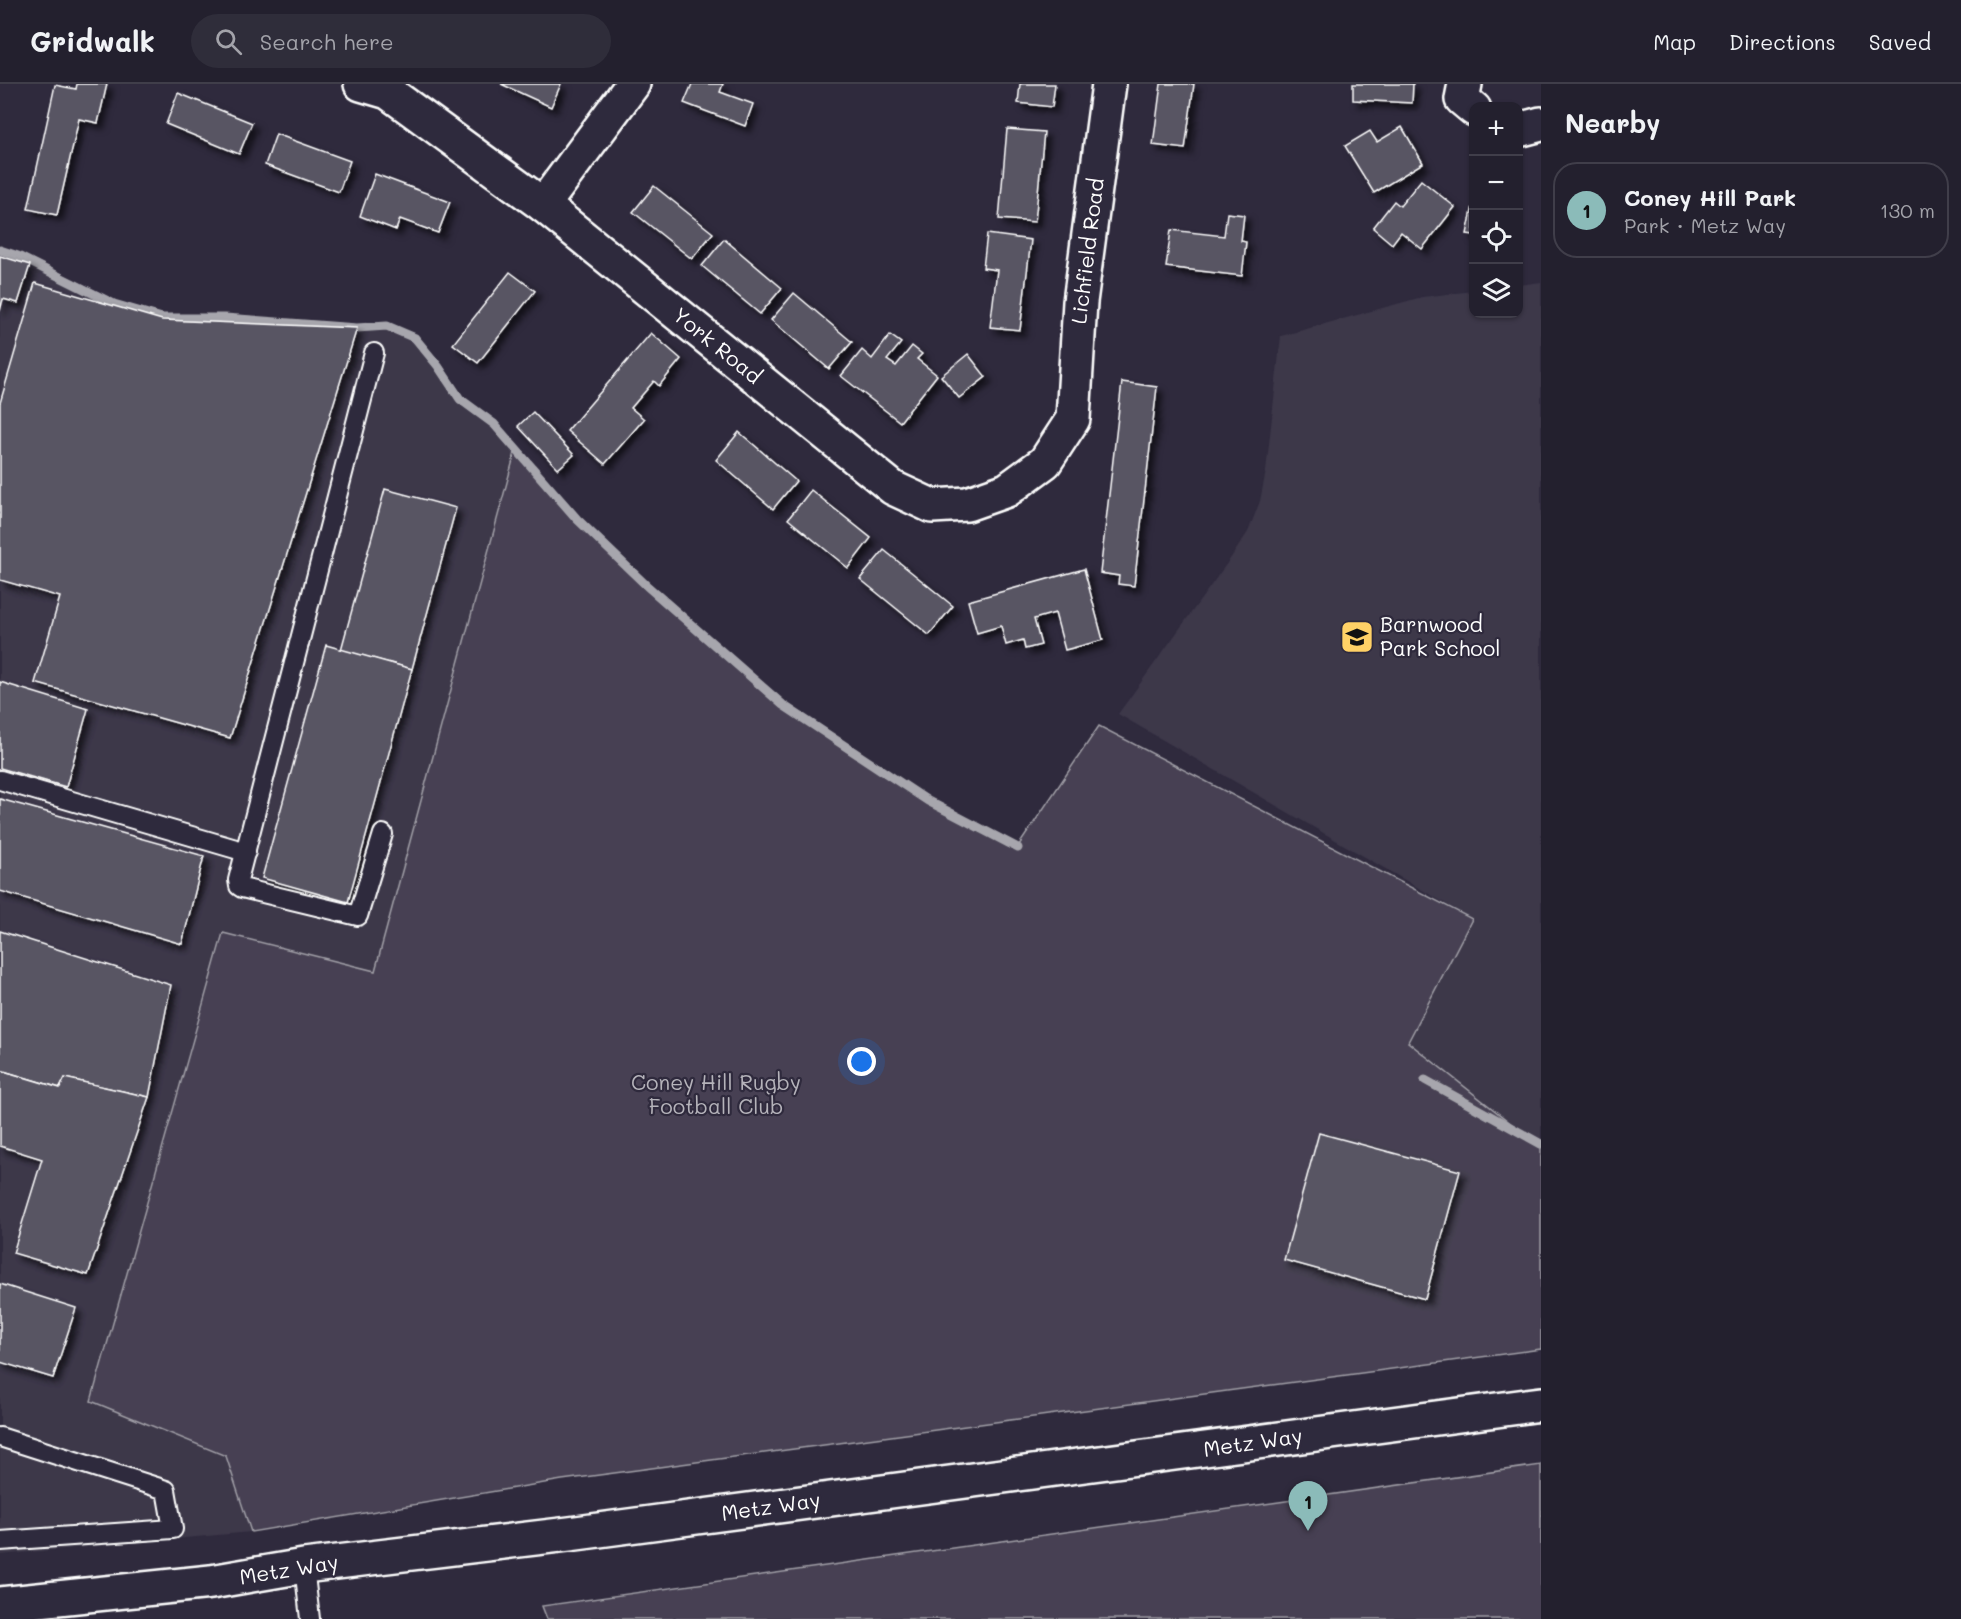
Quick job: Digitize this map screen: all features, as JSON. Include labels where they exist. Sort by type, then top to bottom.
[{"type":"street","name":"York Road","points":[[361,84],[388,92],[543,205],[893,488],[932,506],[967,504],[1007,490],[1045,462],[1073,419]]},
{"type":"street","points":[[543,205],[633,84]]},
{"type":"street","name":"Lichfield Road","points":[[1073,419],[1080,302],[1109,84]]},
{"type":"street","points":[[1465,84],[1462,99],[1469,105]]},
{"type":"street","points":[[1523,129],[1541,124]]},
{"type":"street","name":"Metz Way","points":[[0,1604],[211,1582],[304,1566],[569,1534],[1541,1404]]},
{"type":"lane","points":[[374,353],[238,880],[239,886],[358,916],[383,834]]},
{"type":"lane","points":[[0,780],[246,852]]},
{"type":"lane","points":[[0,1437],[166,1490],[173,1529],[0,1541]]},
{"type":"lane","points":[[304,1566],[310,1619]]},
{"type":"shaded area","points":[[0,250],[18,256],[114,304],[162,320],[225,318],[357,328],[387,326],[415,338],[438,366],[460,399],[494,424],[516,449],[375,972],[222,933],[91,1401],[226,1456],[251,1532],[0,1555]]},
{"type":"shaded area","name":"Barnwood Park School","points":[[1541,282],[1541,1144],[1531,1139],[1408,1042],[1472,919],[1118,714],[1248,532],[1260,501],[1266,471],[1281,336],[1422,297],[1469,291],[1469,318],[1523,318],[1523,284]]},
{"type":"green space","name":"Coney Hill Rugby Football Club","points":[[516,449],[577,519],[647,586],[783,705],[928,801],[1017,848],[1099,726],[1472,919],[1408,1042],[1531,1139],[1541,1144],[1541,1349],[562,1480],[251,1532],[226,1456],[91,1401],[223,933],[375,971]]},
{"type":"green space","points":[[1541,1465],[1541,1619],[547,1619],[542,1606]]},
{"type":"building","points":[[77,84],[107,84],[98,123],[79,119],[57,215],[28,209],[55,85],[76,89]]},
{"type":"building","points":[[501,84],[561,84],[551,107]]},
{"type":"building","points":[[692,84],[723,84],[720,92],[753,104],[745,126],[684,103]]},
{"type":"building","points":[[1020,84],[1055,84],[1052,107],[1018,103]]},
{"type":"building","points":[[1161,84],[1194,84],[1185,149],[1153,145]]},
{"type":"building","points":[[1353,84],[1413,84],[1412,103],[1353,100]]},
{"type":"building","points":[[178,93],[252,123],[239,154],[166,124]]},
{"type":"building","points":[[1402,127],[1423,163],[1374,193],[1345,146],[1370,131],[1377,142]]},
{"type":"building","points":[[1007,129],[1044,132],[1035,222],[999,219]]},
{"type":"building","points":[[276,134],[350,161],[339,192],[265,165]]},
{"type":"building","points":[[375,174],[450,202],[438,233],[400,219],[396,230],[360,216]]},
{"type":"building","points":[[1421,180],[1455,207],[1422,249],[1401,232],[1392,244],[1373,228],[1394,201],[1400,206]]},
{"type":"building","points":[[654,186],[713,233],[692,259],[633,212]]},
{"type":"building","points":[[1227,213],[1244,215],[1241,241],[1246,242],[1242,276],[1166,267],[1171,230],[1224,236]]},
{"type":"building","points":[[987,234],[1031,240],[1020,330],[990,327],[997,270],[983,268]]},
{"type":"building","points":[[724,239],[782,288],[760,314],[702,266]]},
{"type":"building","points":[[0,256],[30,265],[18,303],[3,299],[0,311]]},
{"type":"building","points":[[510,272],[535,291],[478,363],[453,344]]},
{"type":"building","points":[[35,283],[162,320],[357,328],[230,738],[35,683],[60,597],[0,580],[0,403]]},
{"type":"building","points":[[794,293],[852,342],[829,369],[771,320]]},
{"type":"building","points":[[651,333],[681,359],[659,386],[654,381],[631,408],[644,419],[605,464],[567,431]]},
{"type":"building","points":[[890,335],[901,343],[887,360],[896,366],[912,346],[922,354],[917,359],[937,375],[900,422],[841,376],[862,350],[872,359]]},
{"type":"building","points":[[968,354],[986,377],[959,398],[941,376]]},
{"type":"building","points":[[1122,382],[1157,387],[1134,586],[1118,584],[1119,576],[1100,573]]},
{"type":"building","points":[[533,412],[574,455],[558,469],[518,426]]},
{"type":"building","points":[[739,432],[796,481],[773,509],[716,460]]},
{"type":"building","points":[[385,489],[456,508],[412,669],[341,650]]},
{"type":"building","points":[[811,490],[871,538],[848,568],[788,519]]},
{"type":"building","points":[[884,550],[953,606],[929,635],[860,579]]},
{"type":"building","points":[[1084,569],[1103,640],[1065,650],[1055,613],[1034,619],[1041,645],[1025,649],[1023,640],[1006,645],[1001,626],[977,633],[968,601]]},
{"type":"building","points":[[326,645],[412,669],[348,902],[262,878]]},
{"type":"building","points":[[0,682],[88,709],[66,787],[0,768]]},
{"type":"building","points":[[0,799],[204,856],[182,944],[0,891]]},
{"type":"building","points":[[0,931],[171,985],[149,1097],[65,1078],[60,1088],[0,1070]]},
{"type":"building","points":[[0,1070],[60,1088],[65,1078],[149,1097],[88,1275],[13,1253],[42,1159],[0,1146]]},
{"type":"building","points":[[1319,1133],[1460,1171],[1425,1299],[1284,1260]]},
{"type":"building","points":[[0,1284],[76,1308],[53,1378],[0,1362]]},
{"type":"waterway","points":[[0,250],[18,256],[114,304],[162,318],[225,318],[357,328],[387,326],[415,338],[438,366],[460,399],[494,424],[577,519],[647,586],[783,705],[928,801],[1018,848]]},
{"type":"waterway","points":[[1425,1080],[1541,1144]]},
{"type":"place","name":"Barnwood Park School","points":[[1357,637]]},
{"type":"place","name":"Coney Hill Park","points":[[1308,1531]]}]
